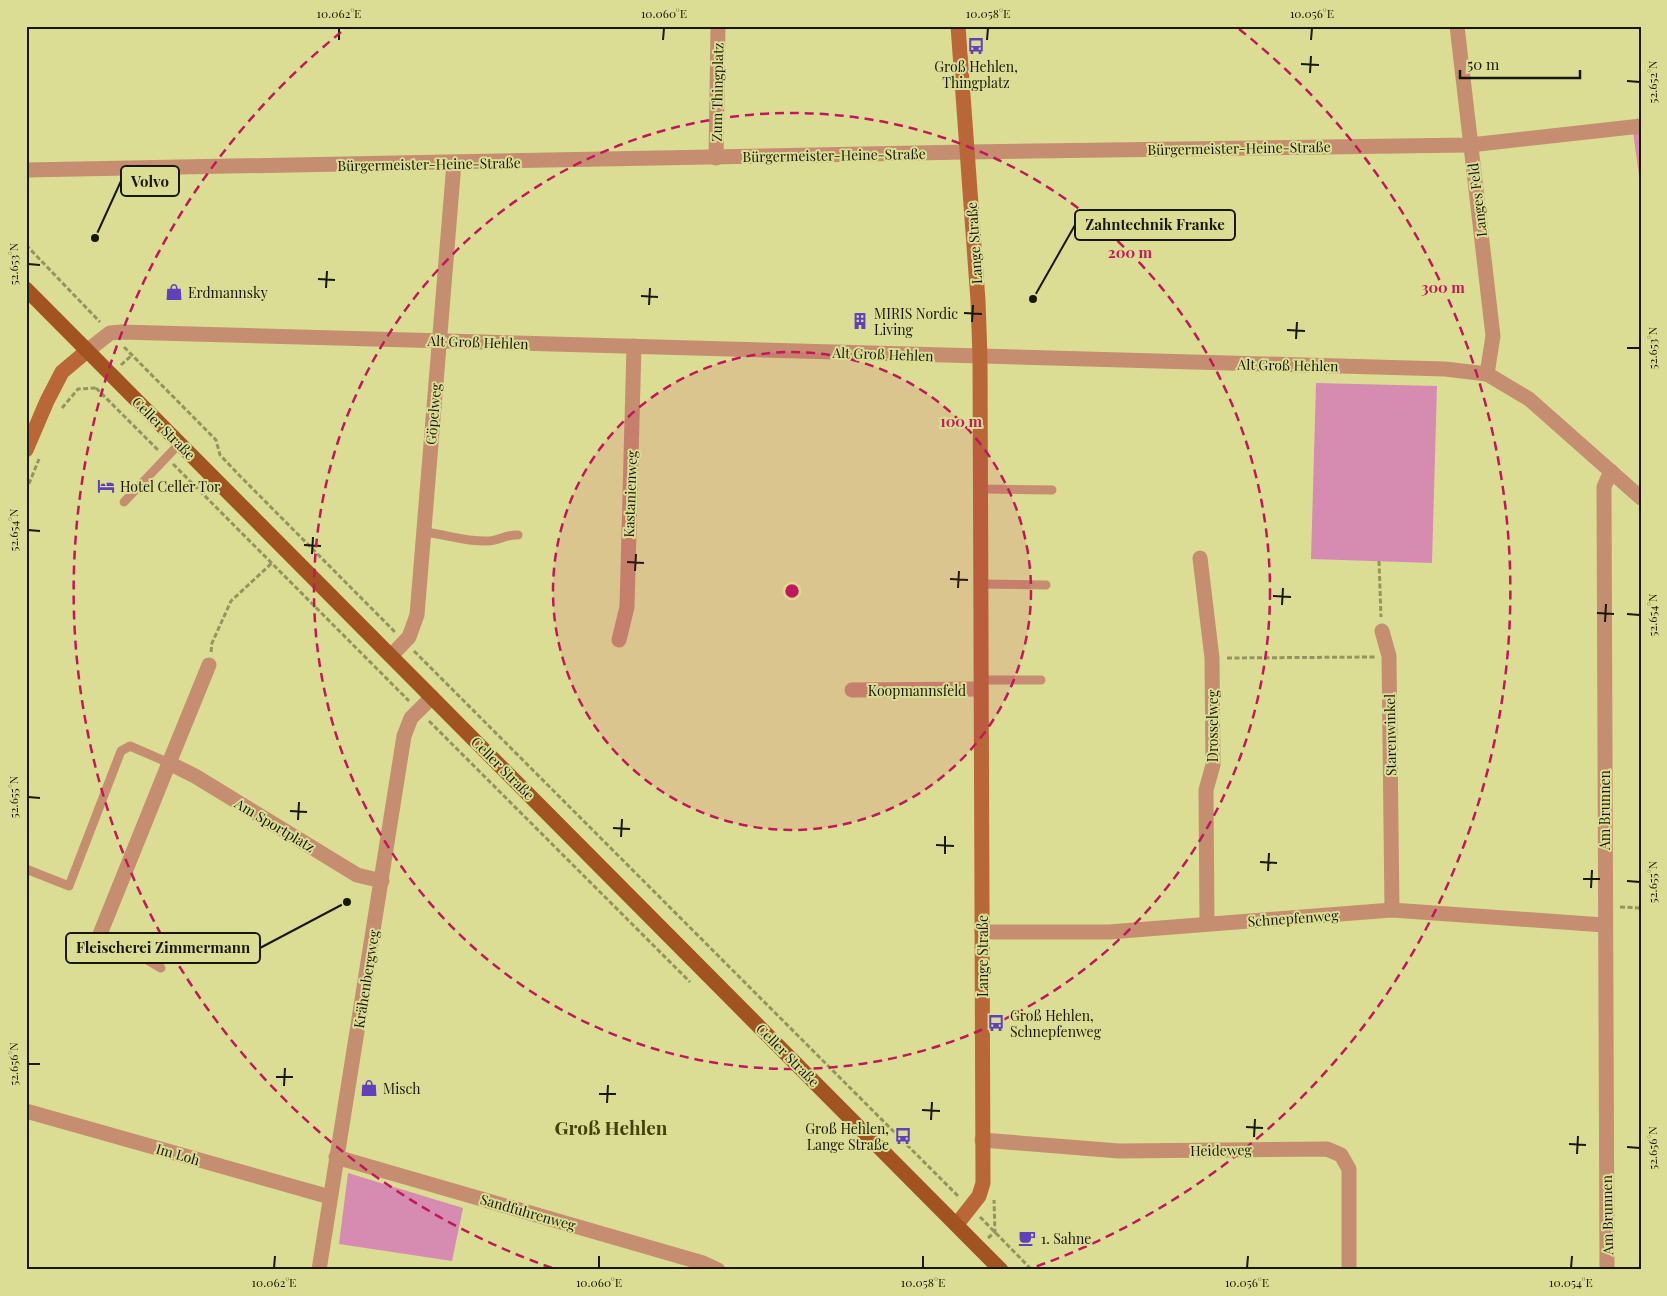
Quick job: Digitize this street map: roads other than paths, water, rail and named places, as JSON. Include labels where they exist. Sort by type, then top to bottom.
[{"type":"main road","name":"Lange Straße","points":[[957,1224],[978,1196],[983,1184],[980,357],[978,301],[958,26]]},
{"type":"main road","name":"Celler Straße","points":[[26,289],[1001,1270]]},
{"type":"main road","points":[[26,450],[62,372],[86,351]]},
{"type":"street","name":"Zum Thingplatz","points":[[716,158],[718,26]]},
{"type":"street","name":"Langes Feld","points":[[1457,26],[1493,336],[1487,374]]},
{"type":"street","name":"Bürgermeister-Heine-Straße","points":[[26,170],[967,152],[1470,145],[1641,126]]},
{"type":"street","name":"Göpelweg","points":[[392,656],[409,637],[417,615],[454,163]]},
{"type":"street","name":"Alt Groß Hehlen","points":[[86,351],[110,333],[252,334],[980,357],[1445,369],[1487,374],[1529,399],[1641,498]]},
{"type":"street","name":"Kastanienweg","points":[[619,640],[627,607],[634,346]]},
{"type":"street","name":"Am Brunnen","points":[[1607,1270],[1604,926],[1604,487],[1610,471]]},
{"type":"street","name":"Drosselweg","points":[[1200,558],[1212,658],[1213,765],[1206,790],[1207,924]]},
{"type":"street","name":"Starenwinkel","points":[[1382,630],[1389,656],[1392,910]]},
{"type":"street","points":[[94,949],[210,665]]},
{"type":"street","name":"Koopmannsfeld","points":[[852,690],[981,685]]},
{"type":"street","name":"Krähenbergweg","points":[[319,1270],[404,736],[411,718],[432,697]]},
{"type":"street","name":"Am Sportplatz","points":[[169,763],[195,776],[357,875],[382,881]]},
{"type":"street","name":"Schnepfenweg","points":[[982,932],[1109,932],[1392,910],[1604,926]]},
{"type":"street","name":"Im Loh","points":[[26,1111],[330,1197]]},
{"type":"street","name":"Heideweg","points":[[982,1140],[1119,1151],[1327,1149],[1341,1154],[1349,1169],[1349,1270]]},
{"type":"street","name":"Sandfuhrenweg","points":[[336,1157],[703,1263],[718,1270]]},
{"type":"lane","points":[[124,502],[180,443]]},
{"type":"lane","points":[[980,489],[1052,490]]},
{"type":"lane","points":[[424,532],[476,541],[498,540],[512,534],[518,535]]},
{"type":"lane","points":[[980,584],[1046,585]]},
{"type":"lane","points":[[981,685],[1041,680]]},
{"type":"lane","points":[[26,869],[69,886],[121,750],[130,746],[169,763]]},
{"type":"lane","points":[[100,932],[161,968]]},
{"type":"place","name":"Groß Hehlen, Thingplatz","points":[[976,46]]},
{"type":"place","name":"Volvo","points":[[95,238]]},
{"type":"place","name":"Erdmannsky","points":[[174,292]]},
{"type":"place","name":"Zahntechnik Franke","points":[[1033,299]]},
{"type":"place","name":"MIRIS Nordic Living","points":[[860,321]]},
{"type":"place","name":"Hotel Celler Tor","points":[[106,486]]},
{"type":"place","name":"Fleischerei Zimmermann","points":[[347,902]]},
{"type":"place","name":"Groß Hehlen, Schnepfenweg","points":[[996,1023]]},
{"type":"place","name":"Misch","points":[[369,1088]]},
{"type":"place","name":"Groß Hehlen, Lange Straße","points":[[903,1136]]},
{"type":"place","name":"1. Sahne","points":[[1027,1238]]},
{"type":"district","name":"Groß Hehlen","points":[[611,1127]]}]
